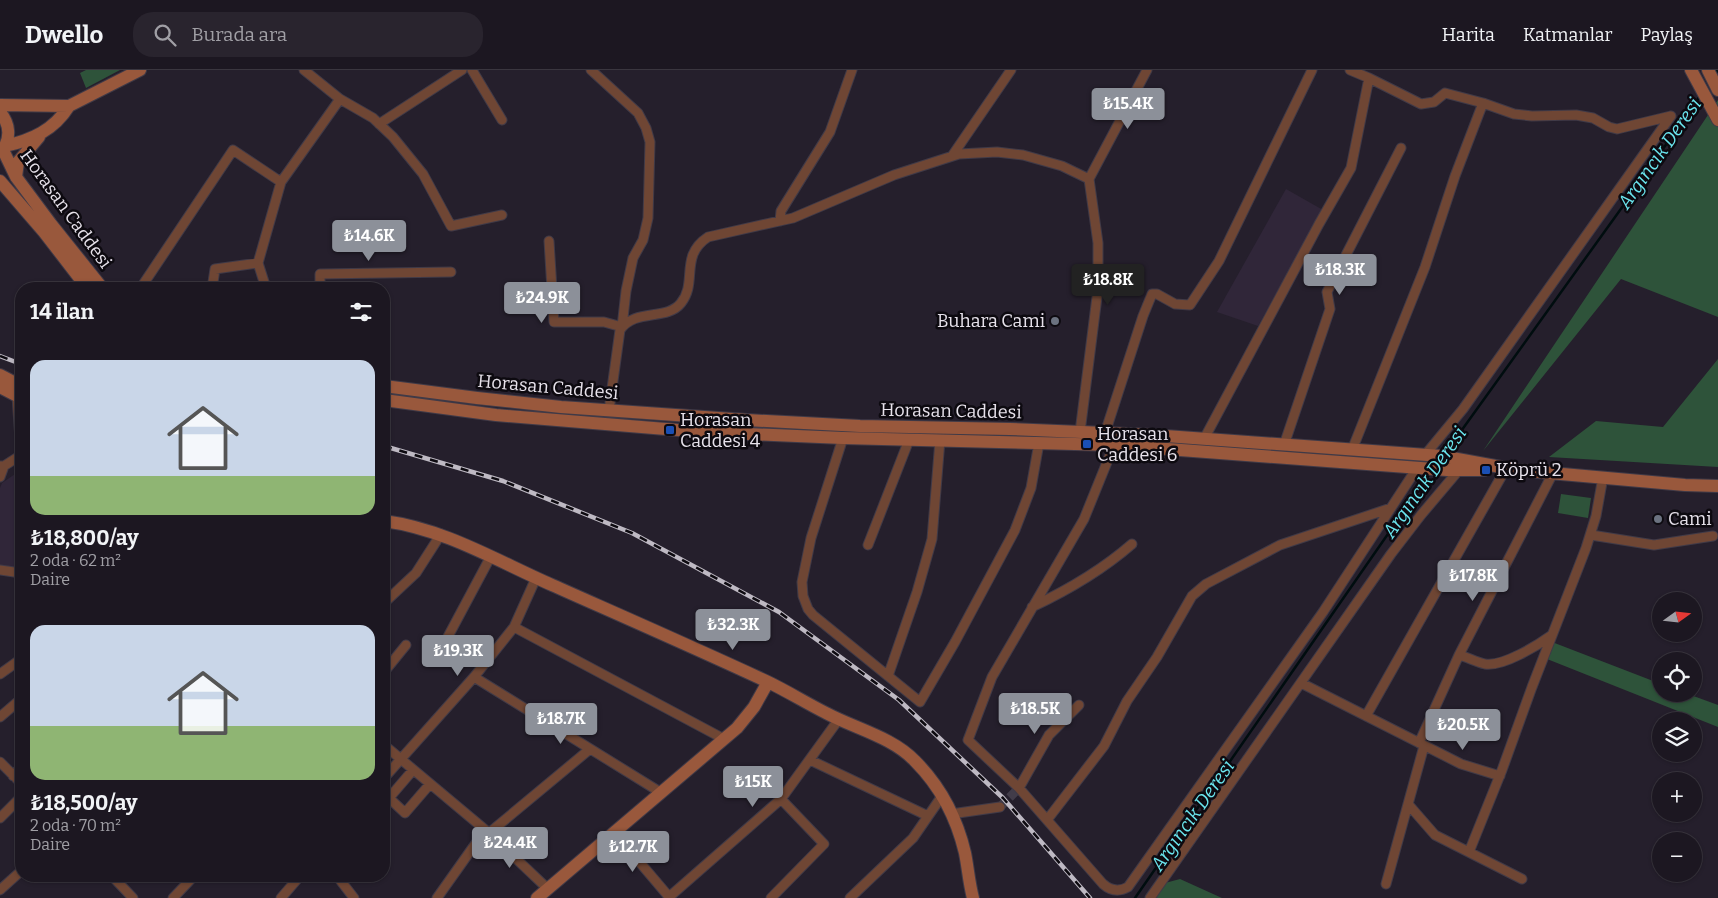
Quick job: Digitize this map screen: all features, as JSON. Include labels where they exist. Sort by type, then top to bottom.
[{"type":"street","points":[[3,150],[42,134],[55,125],[69,106],[140,70]]},
{"type":"street","points":[[304,70],[340,99],[362,111],[393,137],[423,174],[451,226],[502,214]]},
{"type":"street","points":[[379,124],[462,70]]},
{"type":"street","points":[[472,70],[502,120]]},
{"type":"street","points":[[591,70],[638,113],[646,128],[650,142],[648,218],[645,233],[633,258],[626,290],[609,410]]},
{"type":"street","points":[[780,221],[782,210],[830,132],[852,70]]},
{"type":"street","points":[[952,156],[1011,70]]},
{"type":"street","points":[[1080,432],[1098,289],[1098,243],[1088,179],[1147,70]]},
{"type":"street","points":[[1105,433],[1152,294],[1157,294],[1175,304],[1190,305],[1219,261],[1312,70]]},
{"type":"street","points":[[1350,70],[1421,104],[1434,102],[1445,92],[1522,116],[1567,114],[1585,116],[1617,129],[1671,116],[1469,401],[1425,455]]},
{"type":"street","points":[[1691,70],[1718,120]]},
{"type":"street","points":[[1204,439],[1314,233],[1351,168],[1369,78]]},
{"type":"street","points":[[264,282],[258,263],[281,182],[340,99]]},
{"type":"street","points":[[1352,450],[1425,267],[1455,176],[1483,103]]},
{"type":"street","points":[[0,105],[69,106]]},
{"type":"street","points":[[0,112],[8,128],[3,150]]},
{"type":"street","points":[[16,176],[18,162],[42,134]]},
{"type":"street","points":[[1284,445],[1330,309],[1327,292],[1400,148]]},
{"type":"street","name":"Horasan Caddesi","points":[[3,150],[16,176],[97,282]]},
{"type":"street","points":[[145,282],[233,150],[281,182]]},
{"type":"street","points":[[622,327],[632,319],[672,310],[682,302],[687,289],[692,255],[703,241],[714,235],[780,221],[802,214],[894,175],[952,156],[984,152],[1023,155],[1062,166],[1088,179]]},
{"type":"street","name":"Horasan Caddesi","points":[[0,181],[44,232],[83,282]]},
{"type":"street","points":[[549,240],[554,322],[604,322],[622,327]]},
{"type":"street","points":[[213,282],[215,269],[258,263]]},
{"type":"street","points":[[320,282],[320,274],[451,272]]},
{"type":"street","points":[[0,375],[15,388]]},
{"type":"street","points":[[0,387],[15,392]]},
{"type":"street","name":"Horasan Caddesi","points":[[390,387],[511,402],[609,410],[860,426],[1105,433],[1441,456],[1511,470]]},
{"type":"street","name":"Horasan Caddesi","points":[[390,401],[458,411],[534,419],[678,430],[843,438],[1114,445],[1417,468],[1511,470],[1718,486]]},
{"type":"street","points":[[843,438],[811,538],[802,582],[805,603],[813,615],[920,702],[955,642],[1018,523],[1031,488],[1039,442]]},
{"type":"street","points":[[868,546],[909,440]]},
{"type":"street","points":[[888,676],[917,592],[932,539],[940,440]]},
{"type":"street","points":[[1114,445],[1084,519],[992,677],[968,740],[1019,788],[1106,887],[1117,890],[1128,887],[1317,620],[1417,468]]},
{"type":"street","points":[[0,477],[2,466],[15,458]]},
{"type":"street","points":[[1150,898],[1406,534],[1459,470]]},
{"type":"street","points":[[1366,716],[1511,470]]},
{"type":"street","points":[[1386,884],[1408,804],[1421,744],[1459,654],[1553,473]]},
{"type":"street","points":[[1469,852],[1500,776],[1552,634],[1591,535],[1603,477]]},
{"type":"street","points":[[1047,820],[1104,746],[1127,701],[1158,657],[1188,602],[1197,590],[1280,544],[1391,508]]},
{"type":"street","points":[[390,522],[441,534],[492,556],[536,578],[768,682],[839,720],[884,739],[901,749],[923,769],[942,796],[951,814],[964,852],[972,898]]},
{"type":"street","points":[[390,598],[416,574],[441,534]]},
{"type":"street","points":[[1591,535],[1654,545],[1712,536]]},
{"type":"street","points":[[1032,608],[1069,590],[1110,563],[1132,544]]},
{"type":"street","points":[[444,644],[492,556]]},
{"type":"street","points":[[0,570],[15,572]]},
{"type":"street","points":[[390,771],[474,677],[514,628],[536,578]]},
{"type":"street","points":[[514,628],[724,739]]},
{"type":"street","points":[[1459,654],[1486,664],[1495,663],[1522,654],[1552,634]]},
{"type":"street","points":[[390,665],[406,645]]},
{"type":"street","points":[[0,674],[15,663]]},
{"type":"street","points":[[474,677],[660,792]]},
{"type":"street","points":[[538,898],[737,728],[746,718],[768,682]]},
{"type":"street","points":[[1301,682],[1461,764],[1500,776]]},
{"type":"street","points":[[0,717],[15,704]]},
{"type":"street","points":[[1019,788],[1048,735],[1079,705]]},
{"type":"street","points":[[614,832],[669,898],[781,799],[839,720]]},
{"type":"street","points":[[437,898],[476,843],[590,749]]},
{"type":"street","points":[[390,750],[489,833],[548,889]]},
{"type":"street","points":[[810,760],[928,816]]},
{"type":"street","points":[[0,762],[13,776],[15,774]]},
{"type":"street","points":[[390,797],[413,770]]},
{"type":"street","points":[[390,799],[405,813],[430,784]]},
{"type":"street","points":[[857,896],[913,838],[942,796]]},
{"type":"street","points":[[771,898],[824,844],[781,799]]},
{"type":"street","points":[[0,818],[15,803]]},
{"type":"street","points":[[1408,804],[1435,836],[1522,879]]},
{"type":"street","points":[[951,814],[1000,807]]},
{"type":"street","points":[[0,890],[15,876]]},
{"type":"street","points":[[118,882],[133,898]]},
{"type":"street","points":[[173,898],[188,882]]},
{"type":"street","points":[[281,898],[295,882]]},
{"type":"street","points":[[342,882],[354,898]]},
{"type":"shaded area","points":[[1286,189],[1323,210],[1258,326],[1217,312]]},
{"type":"shaded area","points":[[15,474],[15,578],[0,574],[0,488],[2,483]]},
{"type":"green space","points":[[86,70],[120,70],[86,88],[80,73]]},
{"type":"green space","points":[[1718,100],[1718,317],[1621,279],[1483,451]]},
{"type":"green space","points":[[1718,359],[1718,467],[1549,457],[1596,421],[1663,427]]},
{"type":"green space","points":[[1561,494],[1591,498],[1588,518],[1558,513]]},
{"type":"green space","points":[[1552,642],[1652,681],[1652,701],[1547,659]]},
{"type":"green space","points":[[1702,699],[1718,705],[1718,727],[1702,721],[1702,712],[1680,712],[1655,702],[1702,702]]},
{"type":"green space","points":[[1180,879],[1222,898],[1149,898],[1165,883]]},
{"type":"waterway","name":"Argıncık Deresi","points":[[1714,75],[1718,70]]},
{"type":"waterway","name":"Argıncık Deresi","points":[[1446,452],[1700,96]]},
{"type":"waterway","name":"Argıncık Deresi","points":[[1135,898],[1431,472]]},
{"type":"tunnel","points":[[1000,807],[1019,788]]},
{"type":"railway","points":[[0,356],[15,362]]},
{"type":"railway","points":[[390,448],[503,481],[632,533],[779,612],[899,700],[1003,798],[1090,898]]},
{"type":"place","name":"Buhara Cami","points":[[1055,321]]},
{"type":"place","name":"Horasan Caddesi 4","points":[[670,430]]},
{"type":"place","name":"Horasan Caddesi 6","points":[[1087,444]]},
{"type":"place","name":"Köprü 2","points":[[1486,470]]},
{"type":"place","name":"Cami","points":[[1658,519]]}]
